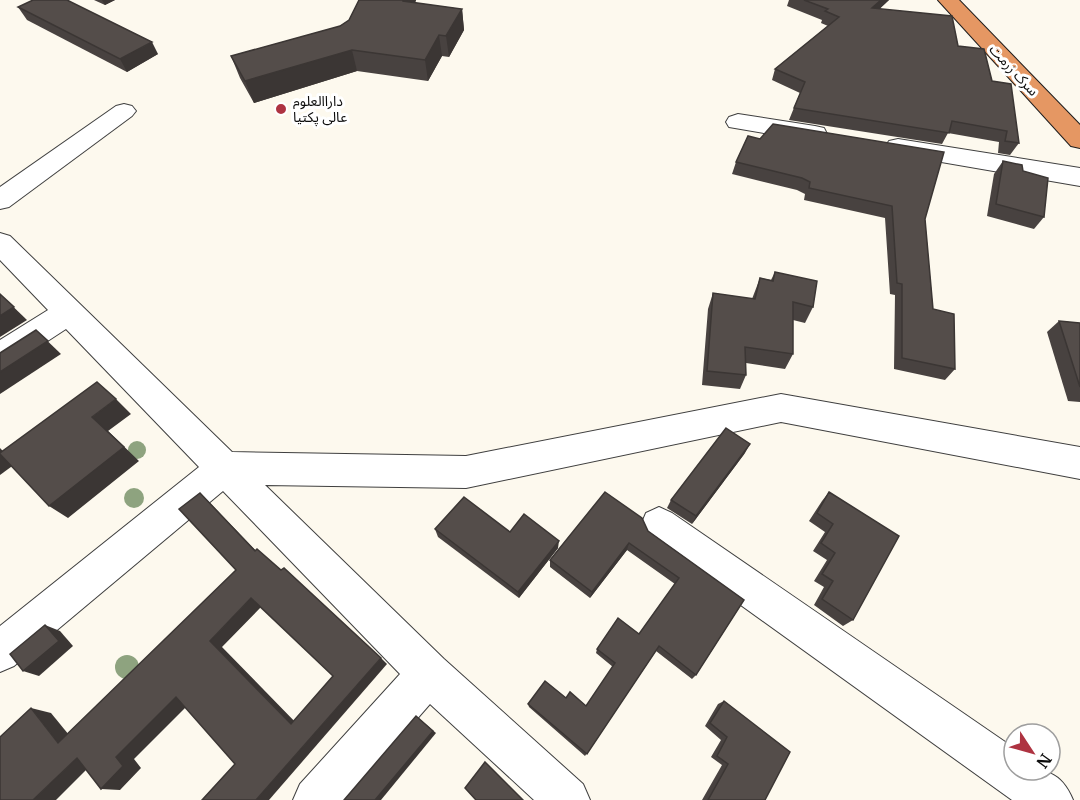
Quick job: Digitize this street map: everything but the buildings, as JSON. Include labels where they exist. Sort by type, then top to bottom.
[{"type":"highway","name":"سرک زرمت","points":[[948,0],[1080,140]]},
{"type":"street","points":[[0,200],[124,111]]},
{"type":"street","points":[[738,122],[844,139]]},
{"type":"street","points":[[879,144],[1080,177]]},
{"type":"street","points":[[0,243],[429,674],[567,800]]},
{"type":"street","points":[[0,356],[69,312]]},
{"type":"street","points":[[0,652],[225,468],[466,472],[781,408],[1080,463]]},
{"type":"street","points":[[659,525],[1050,800]]},
{"type":"street","points":[[316,800],[429,674]]},
{"type":"place","name":"داراالعلوم عالی پکتیا","points":[[281,109]]}]
